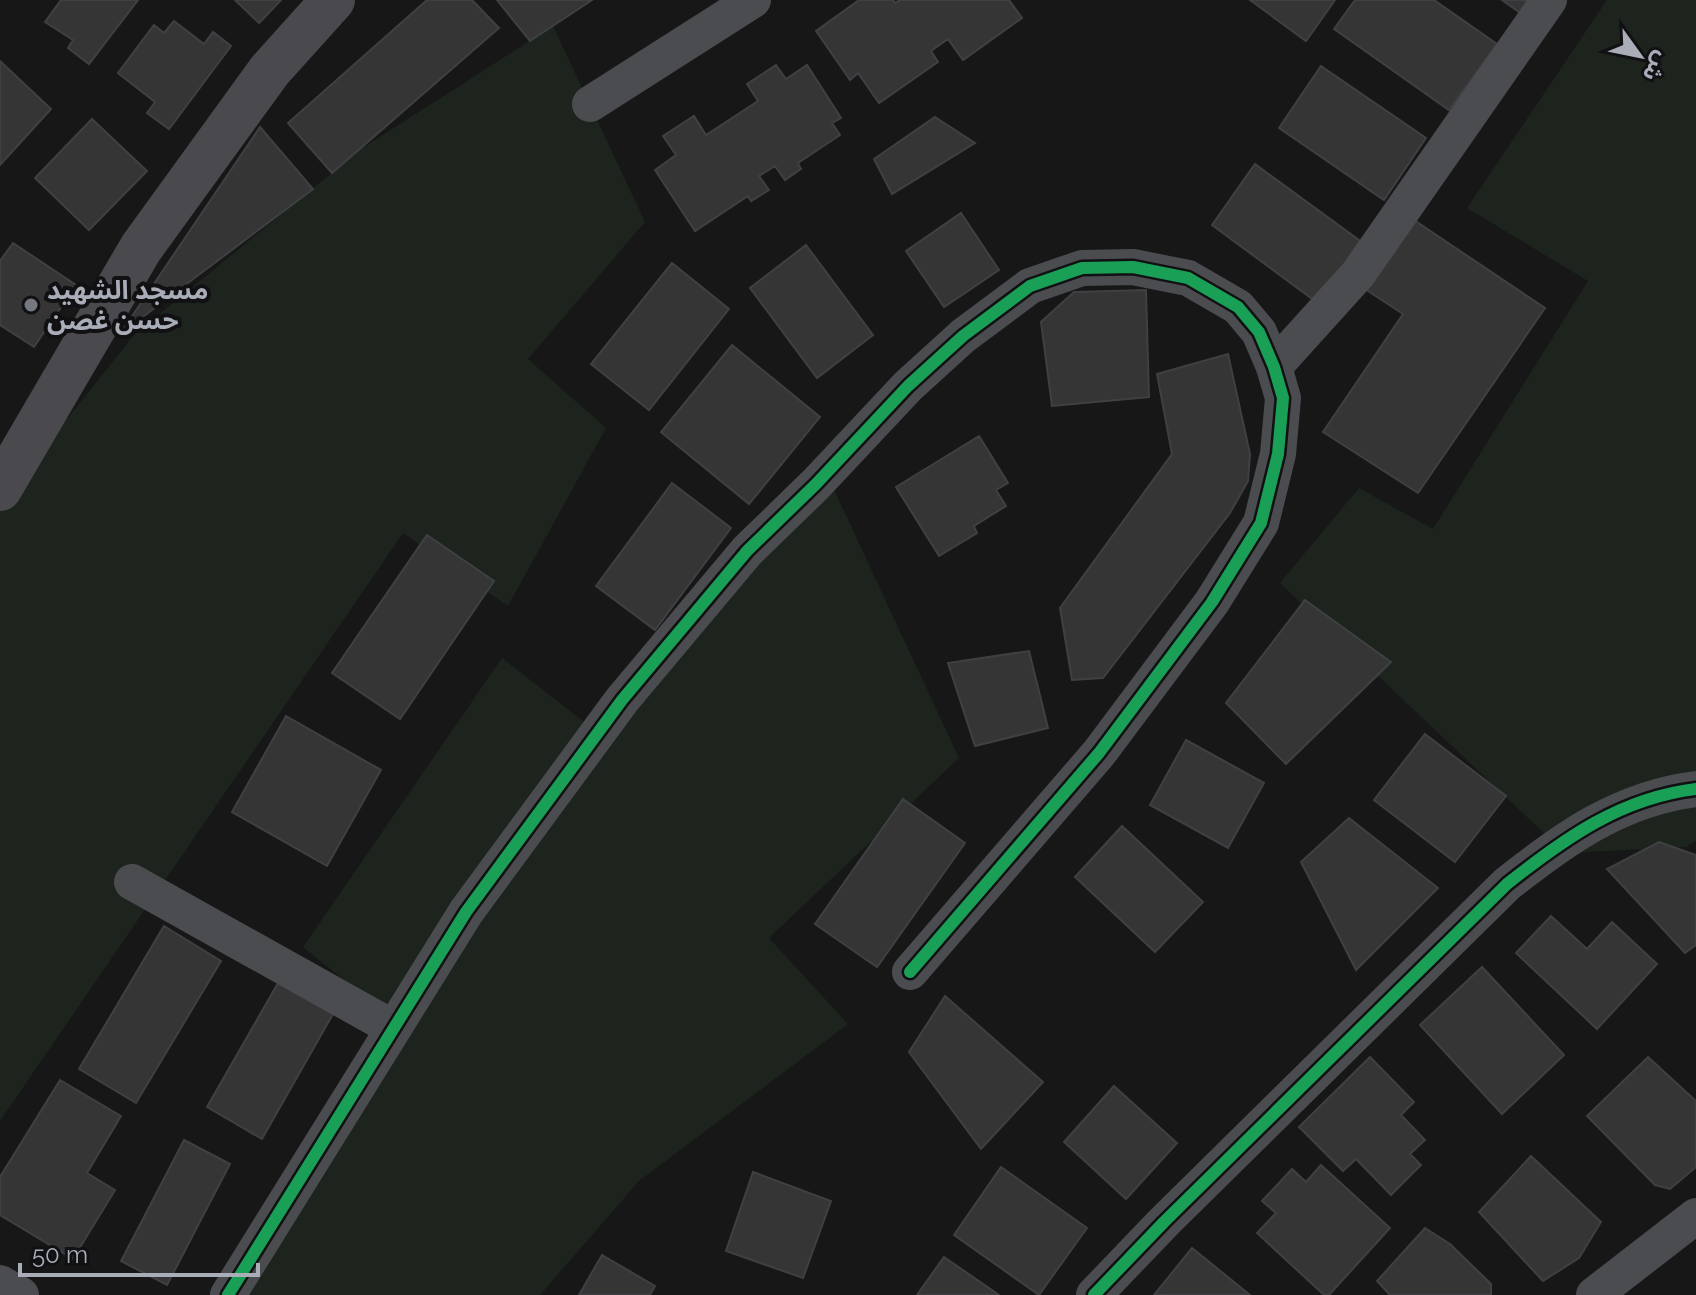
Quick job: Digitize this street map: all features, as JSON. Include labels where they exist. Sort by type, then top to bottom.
[{"type":"street","points":[[0,489],[141,248],[270,70],[333,0]]},
{"type":"street","points":[[590,104],[753,0]]},
{"type":"street","points":[[1274,367],[1358,274],[1549,0]]},
{"type":"street","points":[[228,1295],[466,912],[542,804],[622,700],[747,551],[816,484],[908,386],[963,336],[1030,286],[1082,268],[1133,267],[1188,278],[1238,307],[1259,332],[1274,367],[1283,398],[1278,454],[1261,523],[1212,602],[1099,753],[910,972]]},
{"type":"street","points":[[1094,1295],[1507,884],[1549,851],[1622,807],[1696,789]]},
{"type":"street","points":[[132,882],[393,1028]]},
{"type":"street","points":[[1594,1295],[1696,1216]]},
{"type":"street","points":[[0,1283],[21,1295]]},
{"type":"shaded area","points":[[1607,0],[1696,0],[1696,841],[1686,847],[1565,853],[1280,583],[1359,488],[1433,529],[1588,281],[1467,208]]},
{"type":"shaded area","points":[[553,26],[645,222],[528,359],[606,428],[508,606],[403,533],[0,1121],[0,503],[134,335],[361,149]]},
{"type":"shaded area","points":[[823,466],[959,758],[769,938],[848,1024],[639,1181],[540,1295],[234,1295],[406,1030],[303,947],[502,658],[592,728]]},
{"type":"building","points":[[61,0],[138,0],[89,64],[68,48],[73,40],[45,22]]},
{"type":"building","points":[[235,0],[281,0],[259,23]]},
{"type":"building","points":[[427,0],[472,0],[499,28],[332,173],[288,123]]},
{"type":"building","points":[[497,0],[592,0],[530,41]]},
{"type":"building","points":[[859,0],[893,0],[895,3],[900,0],[1009,0],[1022,18],[963,60],[948,39],[931,51],[938,62],[879,103],[858,73],[850,80],[816,31]]},
{"type":"building","points":[[1250,0],[1335,0],[1306,41]]},
{"type":"building","points":[[1355,0],[1434,0],[1497,44],[1449,110],[1334,29]]},
{"type":"building","points":[[1502,0],[1532,0],[1522,14]]},
{"type":"building","points":[[174,21],[204,44],[213,32],[231,46],[169,129],[147,113],[155,102],[118,73],[154,25],[164,33]]},
{"type":"building","points":[[0,61],[51,109],[0,165]]},
{"type":"building","points":[[776,65],[786,79],[807,65],[841,118],[832,123],[840,135],[798,163],[801,169],[785,180],[775,166],[759,176],[769,190],[751,201],[748,196],[695,231],[655,170],[676,155],[663,136],[694,116],[706,135],[758,101],[747,84]]},
{"type":"building","points":[[1321,66],[1426,138],[1384,200],[1279,128]]},
{"type":"building","points":[[935,117],[975,143],[892,194],[874,159]]},
{"type":"building","points":[[92,119],[147,171],[89,230],[35,178]]},
{"type":"building","points":[[260,127],[313,189],[120,334]]},
{"type":"building","points":[[1255,164],[1363,243],[1319,304],[1212,225]]},
{"type":"building","points":[[961,213],[999,270],[944,307],[906,251]]},
{"type":"building","points":[[1411,218],[1545,308],[1418,493],[1323,432],[1403,314],[1362,287]]},
{"type":"building","name":"مسجد الشهيد حسن غصن","points":[[13,243],[76,285],[34,347],[0,325],[0,261]]},
{"type":"building","points":[[806,245],[873,335],[817,378],[750,288]]},
{"type":"building","points":[[672,263],[729,309],[649,410],[591,364]]},
{"type":"building","points":[[1146,290],[1149,397],[1052,406],[1041,322],[1074,292]]},
{"type":"building","points":[[732,345],[820,417],[749,504],[661,432]]},
{"type":"building","points":[[1228,354],[1250,454],[1248,481],[1230,513],[1103,678],[1072,680],[1060,608],[1172,454],[1157,374]]},
{"type":"building","points":[[979,436],[1008,483],[996,490],[1006,506],[974,526],[977,533],[939,556],[896,487]]},
{"type":"building","points":[[672,483],[731,528],[655,630],[596,586]]},
{"type":"building","points":[[427,535],[494,581],[400,719],[332,673]]},
{"type":"building","points":[[1305,600],[1391,662],[1286,764],[1226,703]]},
{"type":"building","points":[[1029,651],[1048,728],[975,746],[948,663]]},
{"type":"building","points":[[286,716],[381,770],[327,866],[232,812]]},
{"type":"building","points":[[1425,734],[1506,796],[1455,862],[1374,800]]},
{"type":"building","points":[[1186,740],[1264,783],[1228,848],[1150,805]]},
{"type":"building","points":[[903,799],[965,843],[877,967],[815,924]]},
{"type":"building","points":[[1349,818],[1438,888],[1356,970],[1301,862]]},
{"type":"building","points":[[1122,826],[1203,902],[1155,952],[1075,877]]},
{"type":"building","points":[[1659,842],[1696,855],[1696,945],[1685,953],[1607,869]]},
{"type":"building","points":[[1551,916],[1587,949],[1612,922],[1657,964],[1597,1029],[1516,953]]},
{"type":"building","points":[[164,926],[221,961],[136,1103],[79,1069]]},
{"type":"building","points":[[1482,967],[1564,1055],[1502,1114],[1420,1025]]},
{"type":"building","points":[[278,983],[333,1014],[262,1139],[207,1107]]},
{"type":"building","points":[[945,996],[1043,1082],[981,1149],[909,1052]]},
{"type":"building","points":[[1370,1057],[1414,1102],[1401,1115],[1425,1140],[1410,1154],[1421,1165],[1391,1195],[1356,1159],[1343,1171],[1299,1127]]},
{"type":"building","points":[[1648,1057],[1696,1101],[1696,1167],[1670,1189],[1655,1185],[1587,1116]]},
{"type":"building","points":[[60,1080],[121,1116],[87,1173],[115,1190],[73,1259],[0,1215],[0,1177]]},
{"type":"building","points":[[1114,1086],[1177,1143],[1126,1199],[1064,1142]]},
{"type":"building","points":[[184,1140],[230,1164],[167,1285],[121,1261]]},
{"type":"building","points":[[1531,1156],[1601,1222],[1579,1258],[1543,1281],[1479,1212]]},
{"type":"building","points":[[1321,1165],[1390,1228],[1329,1295],[1324,1295],[1257,1233],[1276,1213],[1262,1201],[1292,1169],[1306,1182]]},
{"type":"building","points":[[1001,1167],[1087,1228],[1039,1295],[954,1235]]},
{"type":"building","points":[[753,1172],[831,1201],[803,1278],[726,1251]]},
{"type":"building","points":[[1425,1228],[1450,1244],[1491,1284],[1491,1295],[1390,1295],[1377,1281]]},
{"type":"building","points":[[1192,1248],[1250,1295],[1154,1295]]},
{"type":"building","points":[[602,1255],[655,1286],[650,1295],[579,1295]]},
{"type":"building","points":[[944,1257],[999,1295],[917,1295]]},
{"type":"cycle path","points":[[228,1295],[466,912],[622,700],[747,551],[816,484],[908,386],[963,336],[1030,286],[1082,268],[1133,267],[1188,278],[1238,307],[1259,332],[1274,367],[1283,398],[1278,454],[1261,523],[1212,602],[1099,753],[910,972]]},
{"type":"cycle path","points":[[1094,1295],[1507,884],[1550,851],[1595,823],[1643,801],[1696,789]]},
{"type":"place","name":"مسجد الشهيد حسن غصن","points":[[31,305]]}]
